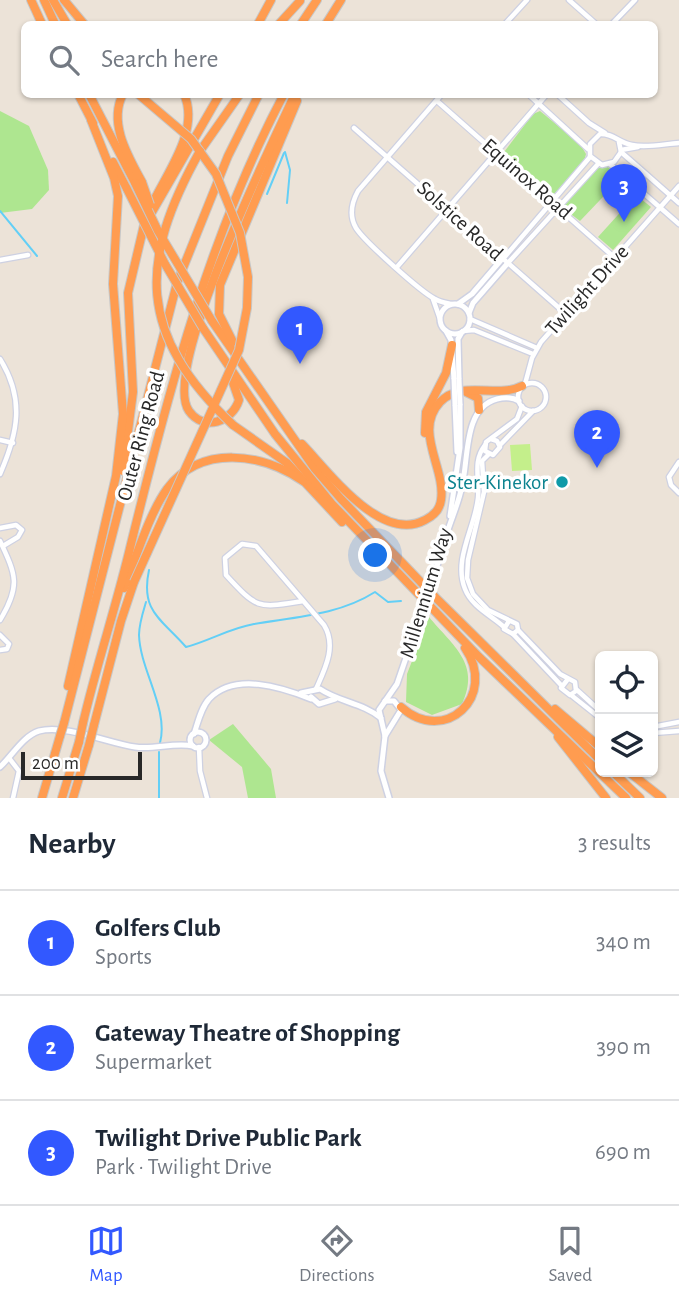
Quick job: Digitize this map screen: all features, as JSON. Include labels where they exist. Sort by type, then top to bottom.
[{"type":"highway","points":[[31,0],[41,21]]},
{"type":"highway","points":[[44,0],[54,21]]},
{"type":"highway","points":[[52,0],[65,21]]},
{"type":"highway","points":[[64,0],[82,21]]},
{"type":"highway","points":[[260,21],[271,0]]},
{"type":"highway","points":[[303,21],[317,0]]},
{"type":"highway","points":[[330,21],[342,0]]},
{"type":"highway","points":[[282,21],[300,1]]},
{"type":"highway","points":[[288,21],[300,1]]},
{"type":"highway","points":[[61,723],[116,476],[123,414],[113,284],[118,196],[110,166],[80,98]]},
{"type":"highway","points":[[91,98],[158,231],[212,321],[246,366]]},
{"type":"highway","points":[[121,98],[117,107],[120,135],[134,184],[165,264],[203,328],[238,392],[239,400],[233,412],[214,422],[200,421],[186,405],[185,391],[194,345],[239,212],[295,98]]},
{"type":"highway","points":[[88,724],[134,582],[239,350],[247,308],[248,277],[240,233],[216,174],[191,139],[143,98]]},
{"type":"highway","points":[[67,712],[129,433],[133,392],[128,293],[145,219],[188,127],[189,111],[185,98]]},
{"type":"highway","points":[[145,219],[167,189],[218,98]]},
{"type":"highway","points":[[237,98],[200,151],[176,195],[161,238],[157,267],[160,314],[170,346],[206,400],[233,425],[287,463],[348,528],[365,540]]},
{"type":"highway","name":"Outer Ring Road","points":[[42,798],[61,723],[67,712],[177,283],[228,156],[258,98]]},
{"type":"highway","name":"Outer Ring Road","points":[[63,798],[83,743],[183,345],[233,197],[282,98]]},
{"type":"highway","points":[[296,98],[276,156],[220,285],[218,301],[221,320],[283,425],[315,469],[370,531],[544,701],[595,755]]},
{"type":"highway","points":[[91,120],[134,184]]},
{"type":"highway","points":[[203,328],[275,435],[365,540],[626,798]]},
{"type":"highway","points":[[432,449],[424,430],[424,419],[446,373],[452,345]]},
{"type":"highway","points":[[283,425],[373,514],[390,524],[401,526],[421,523],[439,507],[442,489],[429,426],[434,411],[447,397],[463,391],[510,390],[524,385]]},
{"type":"highway","points":[[463,391],[478,398],[480,410]]},
{"type":"highway","points":[[88,724],[123,590],[166,490],[181,474],[194,466],[226,457],[270,464],[303,481]]},
{"type":"highway","points":[[400,706],[416,717],[435,721],[452,718],[467,706],[476,685],[474,666],[454,630]]},
{"type":"highway","points":[[544,701],[595,743]]},
{"type":"highway","points":[[552,726],[568,752],[606,798]]},
{"type":"highway","points":[[73,798],[83,743]]},
{"type":"highway","points":[[618,777],[640,798]]},
{"type":"highway","points":[[635,777],[662,798]]},
{"type":"street","points":[[508,21],[527,0]]},
{"type":"street","points":[[569,0],[593,21]]},
{"type":"street","points":[[615,21],[635,0]]},
{"type":"street","points":[[439,98],[358,191],[352,215],[361,234],[433,298],[455,304],[469,317],[537,348]]},
{"type":"street","points":[[532,98],[589,149]]},
{"type":"street","points":[[397,267],[543,98]]},
{"type":"street","points":[[561,98],[589,123],[619,142],[642,146]]},
{"type":"street","name":"Equinox Road","points":[[437,101],[556,203],[615,258]]},
{"type":"street","name":"Solstice Road","points":[[354,128],[566,314]]},
{"type":"street","points":[[598,164],[590,156],[589,149],[592,140],[605,133]]},
{"type":"street","points":[[619,142],[621,151],[679,203]]},
{"type":"street","points":[[610,164],[621,151],[679,143]]},
{"type":"street","points":[[632,161],[635,148]]},
{"type":"street","points":[[463,331],[473,303],[556,203],[590,156]]},
{"type":"street","points":[[556,203],[598,164],[610,164],[679,224]]},
{"type":"street","name":"Twilight Drive","points":[[524,385],[537,348],[679,186]]},
{"type":"street","points":[[0,260],[28,256]]},
{"type":"street","points":[[440,319],[443,309],[455,304],[505,262]]},
{"type":"street","points":[[433,298],[444,329],[454,334],[474,330],[533,355]]},
{"type":"street","name":"Millennium Way","points":[[384,702],[397,684],[447,533],[458,458],[456,379],[452,345],[444,329]]},
{"type":"street","name":"Millennium Way","points":[[456,379],[458,339],[463,331]]},
{"type":"street","points":[[0,359],[16,393],[17,420],[13,443],[0,474]]},
{"type":"street","points":[[529,367],[534,383]]},
{"type":"street","points":[[518,630],[507,634],[504,627],[474,603],[461,578],[463,557],[479,496],[477,461],[485,445],[517,419],[524,385],[534,383],[543,388],[546,398],[541,407],[533,411],[500,445],[498,453],[489,454],[482,461],[482,506],[466,572],[473,594],[488,610],[515,622],[518,630],[568,680],[575,682],[577,689],[595,706]]},
{"type":"street","points":[[447,533],[463,484],[472,425],[480,410],[499,398],[533,411]]},
{"type":"street","points":[[491,439],[500,445]]},
{"type":"street","points":[[0,440],[13,443]]},
{"type":"street","points":[[485,445],[489,454]]},
{"type":"street","points":[[679,462],[669,477],[671,485],[679,493]]},
{"type":"street","points":[[0,528],[16,525],[22,530],[18,537],[1,544],[13,571],[15,586],[12,600],[0,621]]},
{"type":"street","points":[[303,601],[267,607],[256,604],[226,575],[225,558],[242,544],[256,546],[322,622],[330,634],[331,646],[321,677],[319,694]]},
{"type":"street","points":[[504,627],[509,621]]},
{"type":"street","points":[[513,634],[562,686],[564,692],[595,714]]},
{"type":"street","points":[[0,635],[9,644],[7,649],[0,650]]},
{"type":"street","points":[[562,686],[568,680]]},
{"type":"street","points":[[183,744],[192,735],[209,699],[229,685],[248,684],[298,694],[319,694],[363,706],[382,719],[395,721]]},
{"type":"street","name":"Millennium Way","points":[[397,684],[400,706]]},
{"type":"street","points":[[570,695],[577,689]]},
{"type":"street","points":[[363,706],[394,701],[400,706],[400,715],[385,736]]},
{"type":"street","points":[[384,702],[379,710],[385,736],[381,763],[388,798]]},
{"type":"street","points":[[0,767],[28,737],[46,730],[139,747],[183,744],[196,746],[205,743],[199,720]]},
{"type":"street","points":[[658,726],[679,722]]},
{"type":"street","points":[[658,733],[679,731]]},
{"type":"street","points":[[192,735],[203,734]]},
{"type":"street","points":[[192,735],[207,798]]},
{"type":"street","points":[[9,758],[19,769],[13,798]]},
{"type":"green space","points":[[0,111],[29,126],[48,170],[49,190],[32,209],[0,213]]},
{"type":"green space","points":[[540,111],[580,144],[586,154],[583,165],[552,196],[504,152],[533,114]]},
{"type":"green space","points":[[608,167],[621,178],[580,221],[559,205],[598,168]]},
{"type":"green space","points":[[636,195],[651,207],[613,250],[598,237]]},
{"type":"green space","points":[[530,444],[532,470],[512,471],[510,445]]},
{"type":"green space","points":[[429,617],[462,656],[468,678],[462,704],[432,715],[406,702],[407,674]]},
{"type":"green space","points":[[233,724],[271,769],[276,798],[248,798],[242,767],[209,740]]},
{"type":"waterway","points":[[285,152],[290,170],[287,203]]},
{"type":"waterway","points":[[267,194],[284,153]]},
{"type":"waterway","points":[[0,211],[37,256]]},
{"type":"waterway","points":[[149,570],[147,584],[150,605],[186,647],[245,626],[347,606],[375,592],[388,602],[401,601]]},
{"type":"waterway","points":[[146,602],[139,635],[144,662],[161,717],[160,743]]},
{"type":"waterway","points":[[159,752],[159,798]]},
{"type":"place","name":"Twilight Drive Public Park","points":[[624,222]]},
{"type":"place","name":"Golfers Club","points":[[300,364]]},
{"type":"place","name":"Gateway Theatre of Shopping","points":[[597,468]]},
{"type":"place","name":"Ster-Kinekor","points":[[562,482]]}]
